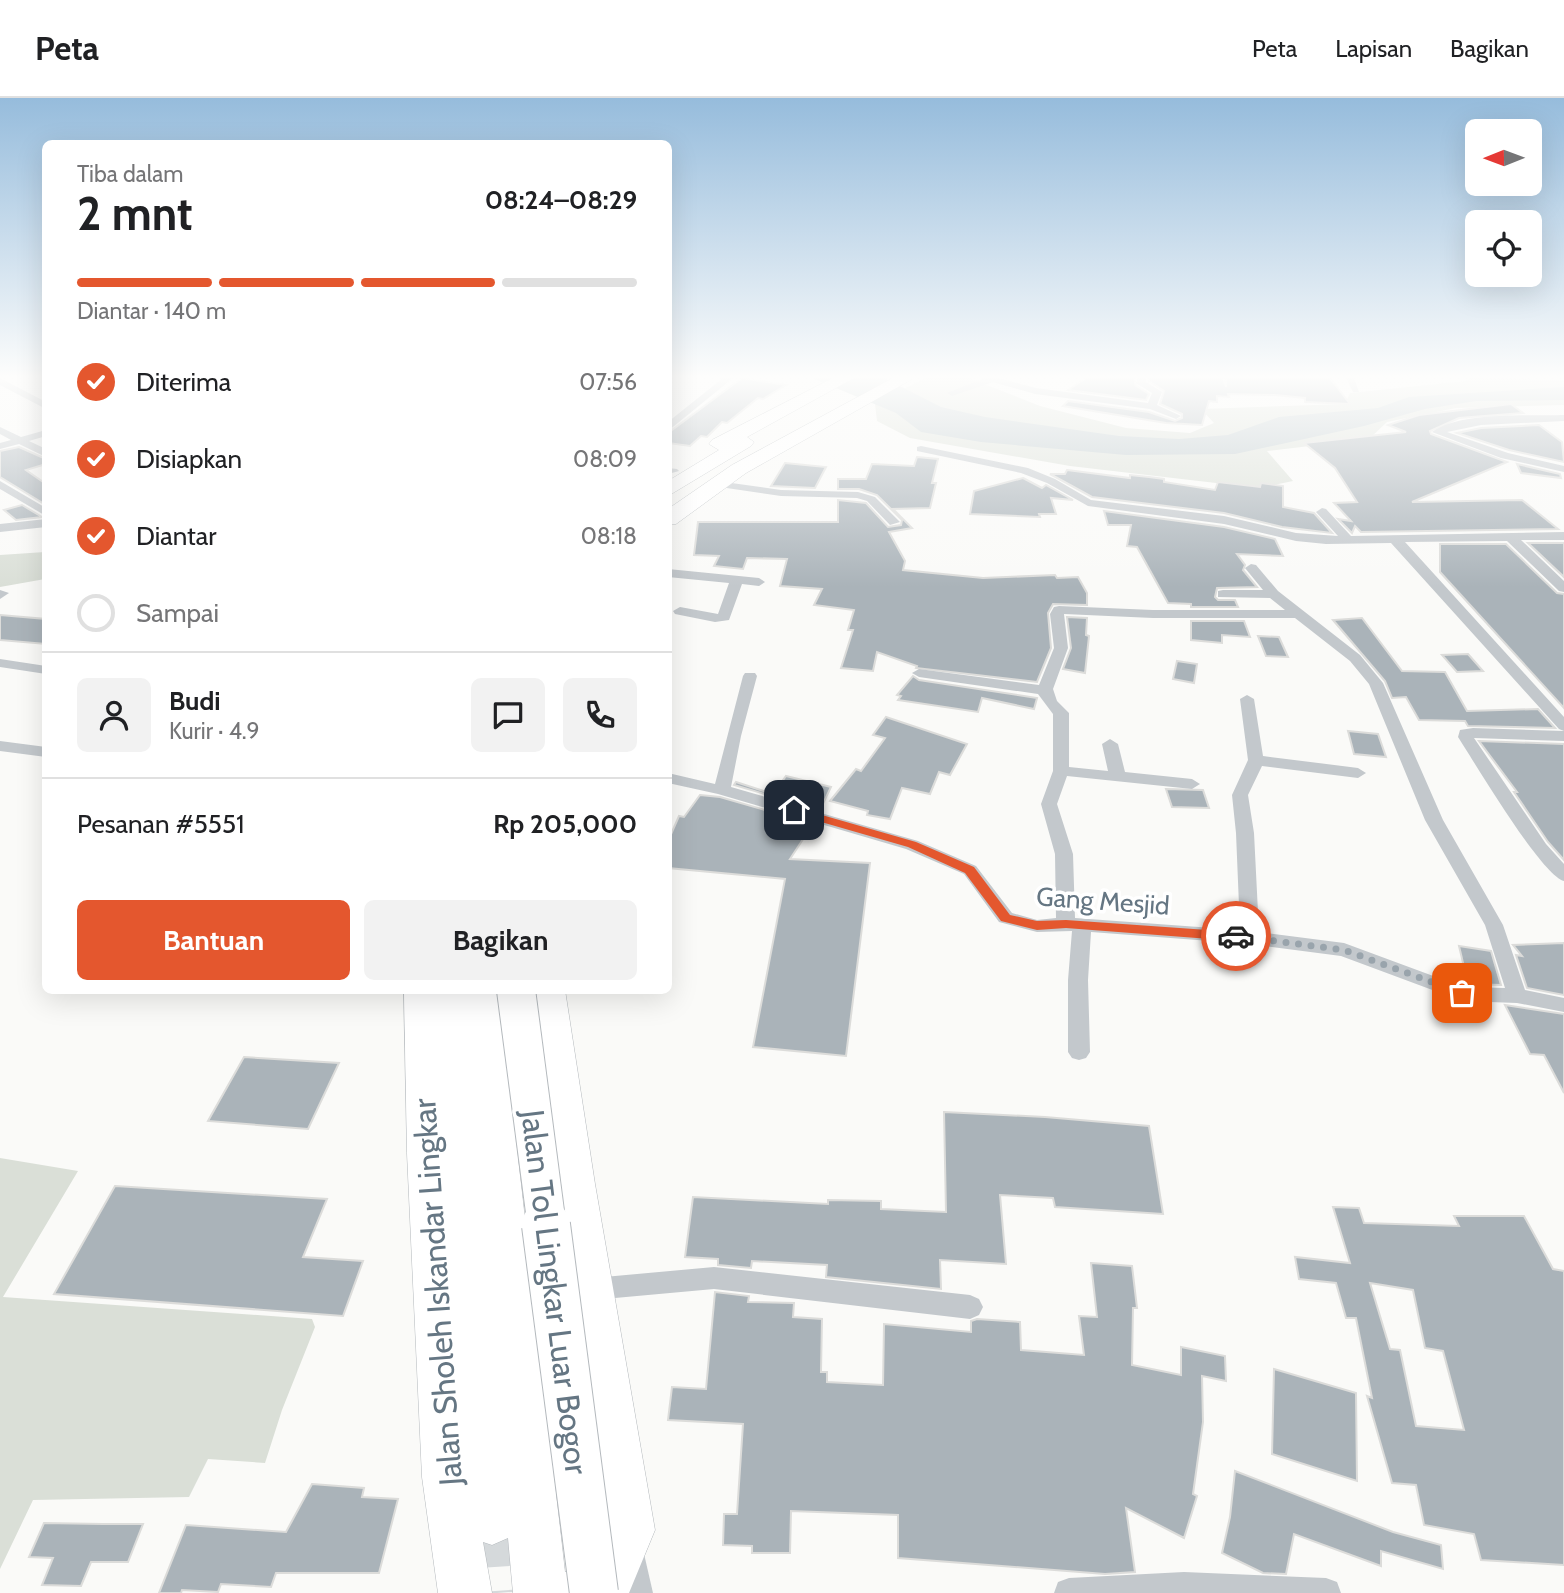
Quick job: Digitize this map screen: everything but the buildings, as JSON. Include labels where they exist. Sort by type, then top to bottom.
[{"type":"highway","points":[[672,471],[715,448]]},
{"type":"highway","points":[[672,487],[734,448]]},
{"type":"highway","points":[[672,508],[759,448]]},
{"type":"highway","points":[[672,517],[717,484],[776,448]]},
{"type":"highway","name":"Jalan Sholeh Iskandar Lingkar","points":[[422,994],[427,1153],[447,1477],[459,1592]]},
{"type":"highway","points":[[450,994],[492,1519]]},
{"type":"highway","name":"Jalan Tol Lingkar Luar Bogor","points":[[481,994],[540,1593]]},
{"type":"highway","name":"Jalan Tol Lingkar Luar Bogor","points":[[519,994],[594,1593]]},
{"type":"highway","points":[[520,994],[610,1520]]},
{"type":"highway","points":[[548,994],[574,1184],[593,1289],[610,1520],[608,1578],[579,1593]]},
{"type":"street","points":[[1482,448],[1564,470]]},
{"type":"street","points":[[921,449],[1024,470],[1052,481],[1088,503],[1224,520],[1296,537],[1348,540],[1564,536]]},
{"type":"street","points":[[0,484],[42,510]]},
{"type":"street","points":[[717,484],[781,493],[858,495],[871,499],[894,522]]},
{"type":"street","points":[[1322,512],[1348,540]]},
{"type":"street","points":[[0,528],[42,523]]},
{"type":"street","points":[[1508,536],[1564,588]]},
{"type":"street","points":[[1394,538],[1564,726]]},
{"type":"street","points":[[1251,568],[1273,594],[1355,658],[1376,682],[1434,820],[1494,925],[1517,996]]},
{"type":"street","points":[[672,573],[760,582]]},
{"type":"street","points":[[680,611],[715,618],[724,617],[737,580]]},
{"type":"street","points":[[1223,594],[1273,594]]},
{"type":"street","points":[[1080,1052],[1074,925],[1064,854],[1049,804],[1060,771],[1061,713],[1048,702],[1044,690],[1061,648],[1057,614],[1059,610],[1153,614],[1298,614]]},
{"type":"street","points":[[0,663],[42,669]]},
{"type":"street","points":[[919,673],[1044,690]]},
{"type":"street","points":[[723,790],[733,736],[750,677]]},
{"type":"street","points":[[1247,699],[1256,760],[1240,795],[1245,834],[1250,937]]},
{"type":"street","points":[[1564,736],[1466,733],[1466,737],[1540,848],[1564,875]]},
{"type":"street","points":[[1110,744],[1118,777]]},
{"type":"street","points":[[0,746],[42,751]]},
{"type":"street","points":[[1256,760],[1358,772]]},
{"type":"street","points":[[1060,771],[1192,784]]},
{"type":"street","name":"Gang Mesjid","points":[[672,779],[723,790],[912,845],[970,870],[1006,918],[1037,926],[1074,925],[1250,937],[1344,950],[1462,993],[1517,996],[1563,1007]]},
{"type":"street","points":[[593,1289],[714,1278],[970,1307]]},
{"type":"street","points":[[610,1520],[638,1593]]},
{"type":"street","points":[[1069,1593],[1184,1587],[1326,1593]]},
{"type":"shaded area","points":[[966,448],[1294,448],[1267,451],[1293,481],[1259,488],[1070,466]]},
{"type":"shaded area","points":[[1045,448],[1264,448],[1235,454],[1126,455]]},
{"type":"shaded area","points":[[42,552],[42,580],[0,587],[0,555]]},
{"type":"shaded area","points":[[0,1158],[78,1171],[3,1297],[312,1319],[315,1327],[282,1410],[265,1463],[208,1459],[189,1497],[33,1500],[0,1569]]},
{"type":"tunnel","points":[[492,1519],[497,1593]]},
{"type":"way so far","points":[[1236,936],[1344,950],[1462,993]]},
{"type":"route","points":[[794,810],[912,845],[970,870],[1006,918],[1037,926],[1066,924],[1236,936]]}]
